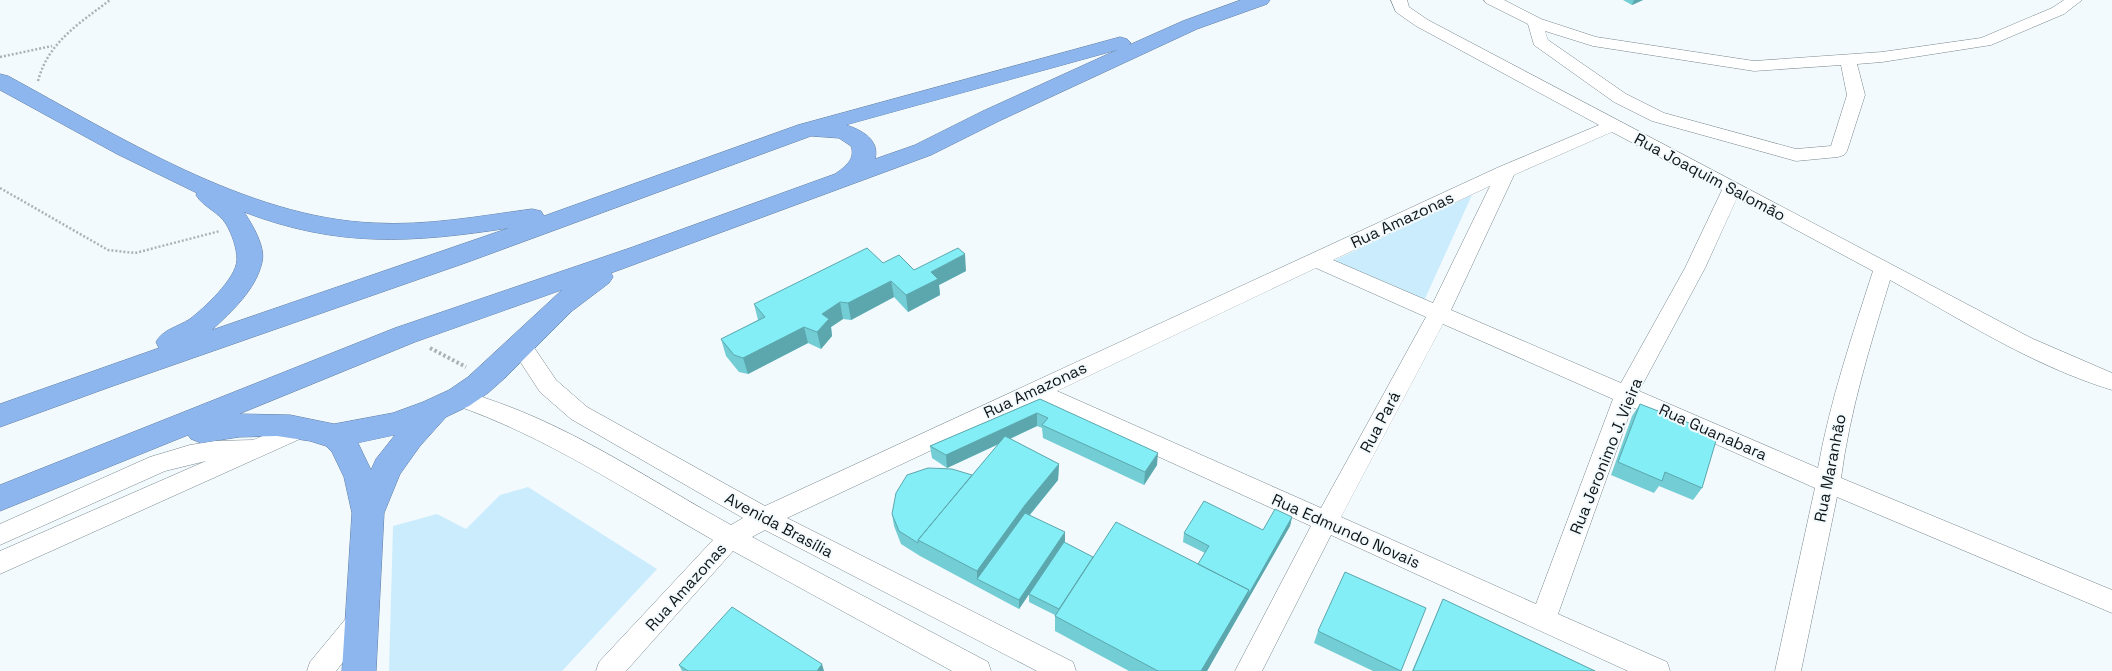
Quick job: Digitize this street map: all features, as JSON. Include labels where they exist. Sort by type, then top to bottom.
[{"type":"highway","points":[[0,498],[405,335],[835,184],[922,150],[991,116],[1190,25],[1260,0]]},
{"type":"highway","points":[[0,416],[100,379],[459,256],[806,130],[1066,56],[1190,25]]},
{"type":"highway","points":[[0,81],[191,181],[304,221],[350,230],[388,232],[449,229],[536,216],[624,195]]},
{"type":"highway","points":[[806,130],[835,131],[851,135],[862,145],[865,153],[862,162],[854,173],[835,184]]},
{"type":"highway","points":[[100,379],[199,326],[225,302],[241,282],[250,260],[246,238],[235,217],[191,181]]},
{"type":"highway","points":[[368,512],[387,468],[410,438],[450,402],[496,371],[573,295],[594,280],[639,254]]},
{"type":"highway","points":[[141,442],[237,424],[268,424],[303,428],[334,436],[370,430],[408,419],[450,402]]},
{"type":"highway","points":[[334,436],[343,444],[359,477],[368,512],[359,671]]},
{"type":"street","name":"Rua Joaquim Salomão","points":[[1399,0],[1402,9],[1422,24],[1884,268],[2027,347],[2074,369],[2112,382]]},
{"type":"street","points":[[1492,0],[1535,22],[1592,41],[1754,66],[1882,57],[1985,42],[2058,11],[2074,0]]},
{"type":"street","points":[[1535,22],[1540,42],[1620,98],[1658,117],[1796,155],[1838,151],[1856,95],[1848,59]]},
{"type":"street","name":"Rua Amazonas","points":[[609,671],[730,538],[764,518],[1034,390],[1506,171],[1614,125]]},
{"type":"street","name":"Rua Pará","points":[[1248,671],[1438,315],[1506,171]]},
{"type":"street","name":"Rua Jeronimo J. Vieira","points":[[1543,619],[1626,394],[1695,268],[1732,189]]},
{"type":"street","name":"Rua Guanabara","points":[[1315,260],[1828,483],[2112,602]]},
{"type":"street","name":"Rua Maranhão","points":[[1788,671],[1828,483],[1836,431],[1851,373],[1884,268]]},
{"type":"street","name":"Avenida Brasília","points":[[521,346],[548,386],[579,413],[764,518],[1057,670]]},
{"type":"street","name":"Rua Edmundo Novais","points":[[1034,390],[1657,671]]},
{"type":"street","name":"Avenida Brasília","points":[[450,402],[493,408],[554,437],[730,538],[978,671]]},
{"type":"street","points":[[554,437],[579,413]]},
{"type":"street","points":[[0,564],[303,428]]},
{"type":"street","points":[[0,535],[174,459],[215,450],[259,448]]},
{"type":"street","points":[[320,671],[362,618]]},
{"type":"path","points":[[0,57],[52,46],[110,0]]},
{"type":"path","points":[[35,99],[39,75],[52,46]]},
{"type":"path","points":[[0,188],[108,250],[135,253],[240,226]]},
{"type":"path","points":[[405,335],[487,378]]},
{"type":"shaded area","points":[[1472,195],[1423,303],[1331,262]]},
{"type":"shaded area","points":[[528,487],[657,569],[562,671],[389,671],[393,526],[437,514],[466,529],[500,495]]},
{"type":"building","points":[[867,248],[883,263],[899,255],[914,270],[958,248],[965,254],[931,272],[938,279],[906,295],[891,281],[848,303],[840,302],[822,314],[829,319],[817,332],[804,327],[743,358],[734,355],[721,339],[765,317],[754,304]]},
{"type":"building","points":[[1040,399],[1158,453],[1145,472],[1042,425],[1048,418],[1037,413],[946,455],[930,446]]},
{"type":"building","points":[[1640,404],[1718,434],[1702,488],[1665,472],[1662,481],[1618,462]]},
{"type":"building","points":[[1005,436],[1059,464],[1025,505],[977,571],[918,540]]},
{"type":"building","points":[[928,468],[952,469],[972,475],[918,540],[918,543],[899,531],[892,514],[896,493],[907,475]]},
{"type":"building","points":[[1204,501],[1263,530],[1275,509],[1292,517],[1247,597],[1249,590],[1198,564],[1209,546],[1184,533]]},
{"type":"building","points":[[1025,513],[1065,532],[1019,600],[977,579]]},
{"type":"building","points":[[1116,522],[1249,590],[1201,671],[1158,671],[1055,616]]},
{"type":"building","points":[[1064,542],[1093,557],[1059,609],[1029,594]]},
{"type":"building","points":[[1345,572],[1426,608],[1401,671],[1318,631]]},
{"type":"building","points":[[1443,599],[1595,671],[1413,671]]},
{"type":"building","points":[[732,607],[822,664],[817,671],[688,671],[679,665]]}]
